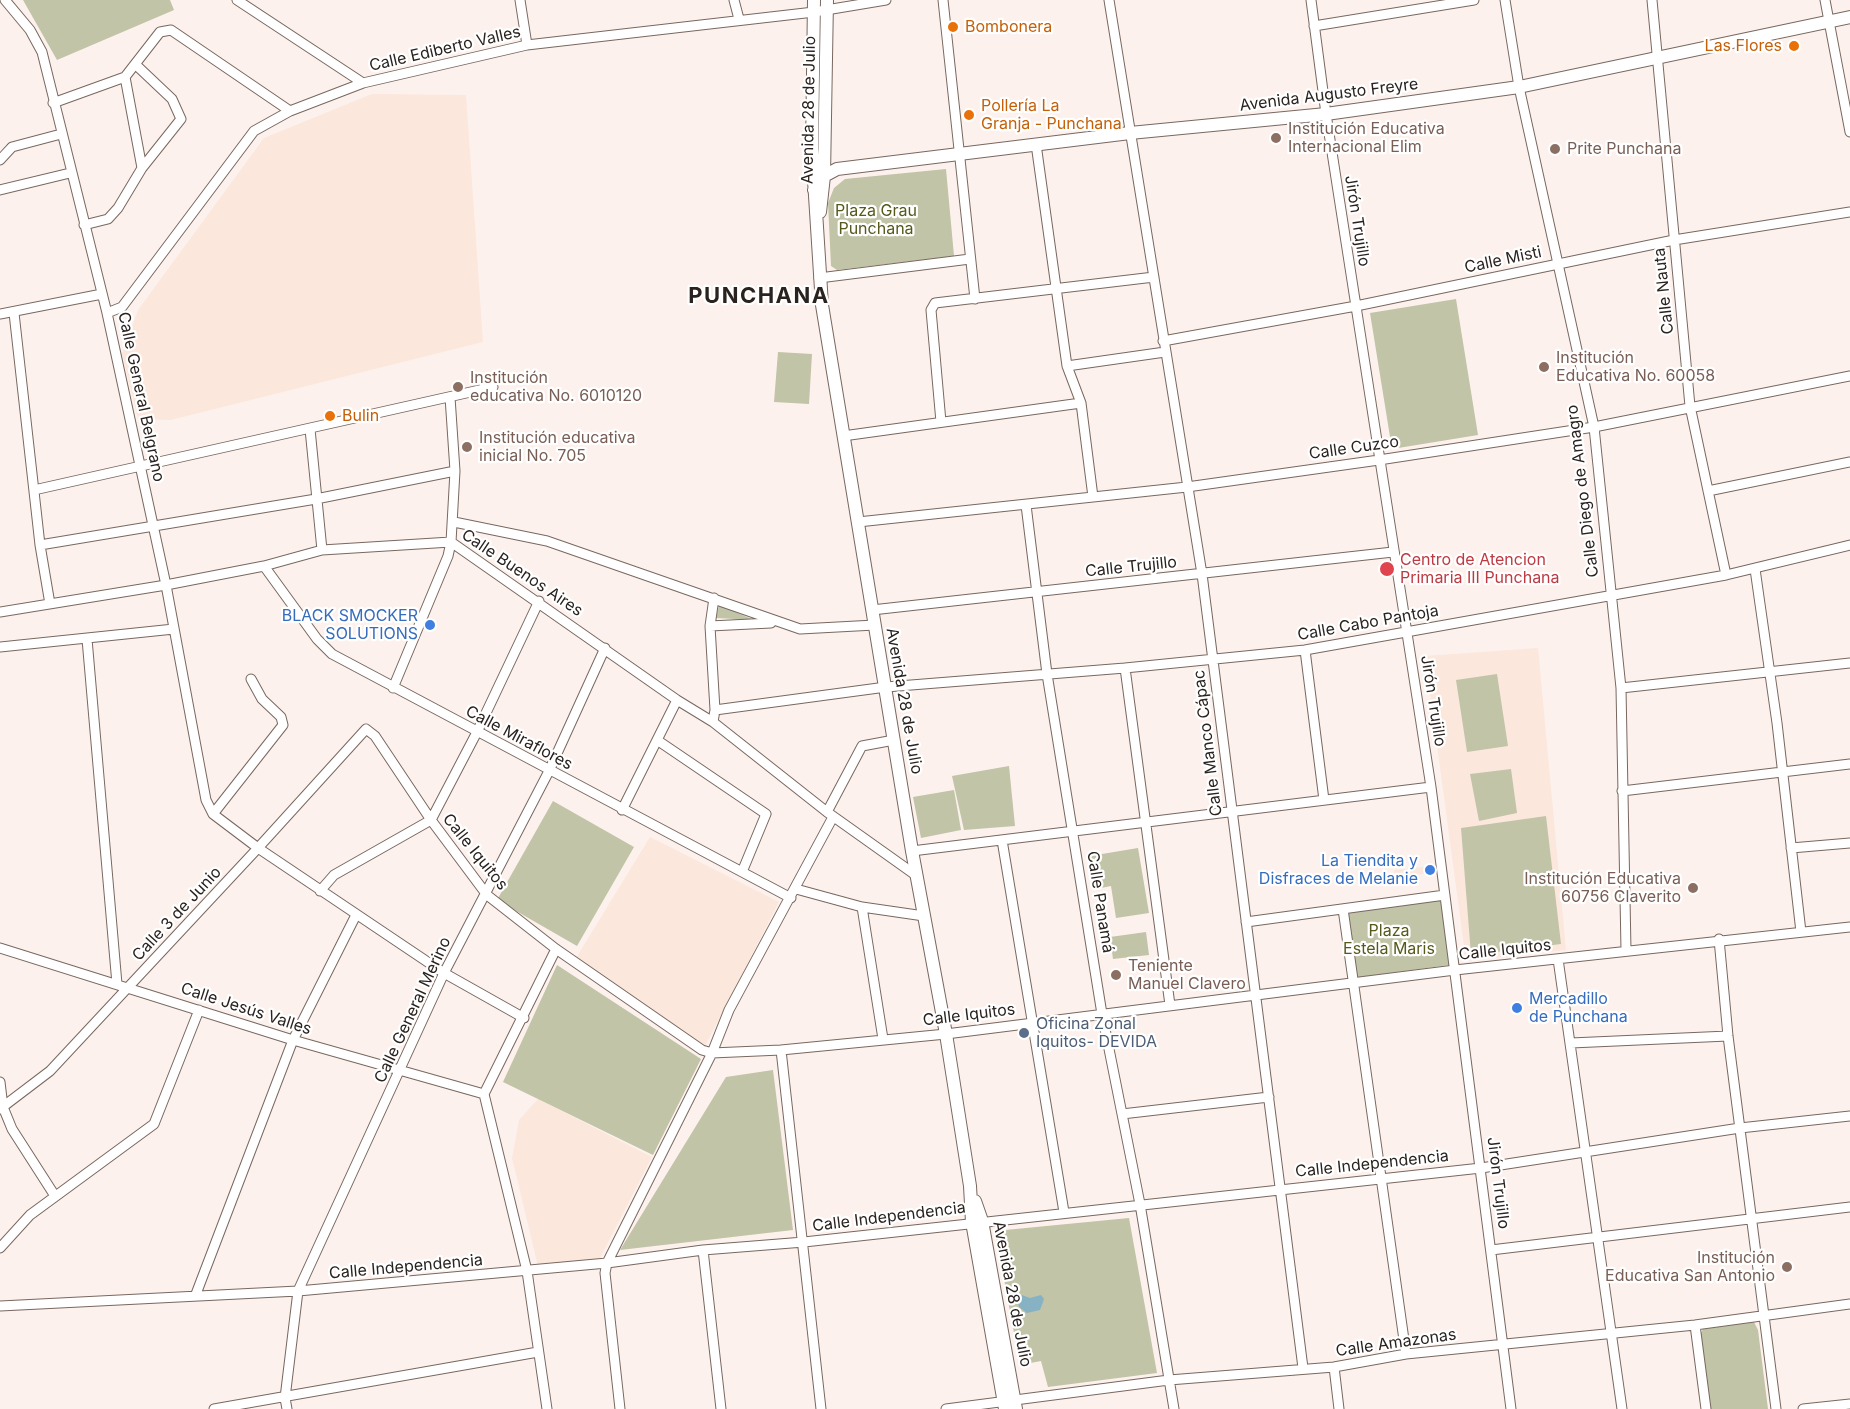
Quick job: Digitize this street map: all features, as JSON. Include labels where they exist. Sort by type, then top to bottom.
[{"type":"main road","name":"Avenida 28 de Julio","points":[[818,219],[823,203],[827,5]]},
{"type":"main road","name":"Avenida 28 de Julio","points":[[814,6],[812,148],[818,219],[819,278],[912,851],[1010,1405]]},
{"type":"main road","name":"Avenida Augusto Freyre","points":[[824,176],[837,169],[960,153],[1130,133],[1326,114],[1519,87],[1850,17]]},
{"type":"main road","points":[[814,190],[824,176]]},
{"type":"street","name":"Calle General Belgrano","points":[[5,0],[30,30],[42,52],[70,172],[107,313],[166,585],[206,800],[213,814]]},
{"type":"street","points":[[237,0],[363,83]]},
{"type":"street","points":[[520,0],[527,45]]},
{"type":"street","points":[[734,0],[739,19]]},
{"type":"street","name":"Calle Ediberto Valles","points":[[107,313],[122,307],[254,131],[290,111],[363,83],[527,45],[739,19],[814,6],[886,0]]},
{"type":"street","points":[[944,0],[975,299]]},
{"type":"street","name":"Calle Manco Cápac","points":[[1109,0],[1202,574],[1303,1368]]},
{"type":"street","name":"Jirón Trujillo","points":[[1311,0],[1378,460],[1408,631],[1431,787],[1511,1409]]},
{"type":"street","points":[[1314,26],[1474,0]]},
{"type":"street","name":"Calle Diego de Amagro","points":[[1505,0],[1519,87],[1594,426],[1620,688],[1626,950]]},
{"type":"street","name":"Calle Nauta","points":[[1652,0],[1690,406],[1726,575]]},
{"type":"street","points":[[1825,0],[1850,132]]},
{"type":"street","points":[[53,103],[124,77],[160,32],[171,30],[290,111]]},
{"type":"street","points":[[84,225],[108,219],[118,208],[142,168],[182,119],[172,99],[135,64]]},
{"type":"street","points":[[124,77],[142,168]]},
{"type":"street","points":[[0,160],[12,147],[61,134]]},
{"type":"street","points":[[1036,144],[1067,366],[1081,404],[1094,497]]},
{"type":"street","points":[[0,190],[70,172]]},
{"type":"street","name":"Calle Misti","points":[[1163,341],[1356,306],[1674,240],[1850,212]]},
{"type":"street","points":[[819,278],[970,259]]},
{"type":"street","points":[[941,422],[931,310],[935,303],[1154,277]]},
{"type":"street","points":[[0,314],[102,294]]},
{"type":"street","points":[[14,313],[40,545],[50,604]]},
{"type":"street","points":[[1067,366],[1165,352]]},
{"type":"street","name":"Calle Cuzco","points":[[858,522],[1187,487],[1378,460],[1594,426],[1850,376]]},
{"type":"street","points":[[34,490],[141,468],[493,387]]},
{"type":"street","points":[[393,688],[448,556],[451,542],[454,522],[455,471],[450,397]]},
{"type":"street","points":[[843,436],[1081,404]]},
{"type":"street","points":[[310,429],[322,550]]},
{"type":"street","points":[[1708,491],[1850,462]]},
{"type":"street","points":[[40,545],[316,499],[455,471]]},
{"type":"street","name":"Calle Panamá","points":[[1026,505],[1047,674],[1075,831],[1102,1014],[1140,1204],[1174,1409]]},
{"type":"street","points":[[454,522],[484,526],[547,541],[714,598],[777,623],[800,629],[875,625]]},
{"type":"street","name":"Calle Buenos Aires","points":[[0,612],[166,585],[264,566],[322,550],[451,542],[540,601],[677,700],[713,722],[830,815],[917,876]]},
{"type":"street","name":"Calle Cabo Pantoja","points":[[715,710],[886,687],[1125,668],[1305,650],[1726,575],[1850,545]]},
{"type":"street","name":"Calle Trujillo","points":[[872,610],[1393,552]]},
{"type":"street","name":"Calle Miraflores","points":[[264,566],[317,639],[332,654],[622,810],[742,872],[793,893],[862,907],[924,916]]},
{"type":"street","points":[[1755,569],[1783,771],[1801,932]]},
{"type":"street","points":[[713,722],[715,710],[710,626],[714,598]]},
{"type":"street","points":[[320,891],[334,875],[430,820],[477,732],[540,601]]},
{"type":"street","points":[[710,626],[777,623]]},
{"type":"street","points":[[0,647],[174,629]]},
{"type":"street","points":[[87,639],[117,984]]},
{"type":"street","name":"Calle General Merino","points":[[287,1409],[285,1398],[298,1291],[444,973],[487,895],[549,771],[606,648]]},
{"type":"street","points":[[1305,650],[1324,800]]},
{"type":"street","points":[[1620,688],[1769,674],[1850,663]]},
{"type":"street","points":[[1125,668],[1170,1005]]},
{"type":"street","points":[[251,679],[262,699],[284,720],[283,725],[213,814],[320,891],[444,973],[524,1018]]},
{"type":"street","points":[[622,810],[677,700]]},
{"type":"street","name":"Calle Iquitos","points":[[366,729],[375,736],[430,820],[487,895],[556,949],[702,1050],[712,1053],[781,1050],[946,1034],[1354,982],[1850,926]]},
{"type":"street","name":"Calle 3 de Junio","points":[[2,1108],[50,1071],[366,729]]},
{"type":"street","points":[[657,740],[766,814],[742,872]]},
{"type":"street","points":[[620,1409],[605,1272],[607,1263],[712,1053],[729,1010],[793,893],[862,746],[894,740]]},
{"type":"street","points":[[1622,791],[1850,764]]},
{"type":"street","points":[[912,851],[1431,787]]},
{"type":"street","points":[[1002,840],[1064,1212]]},
{"type":"street","points":[[1791,848],[1850,843]]},
{"type":"street","points":[[1246,922],[1445,895]]},
{"type":"street","points":[[862,907],[883,1039]]},
{"type":"street","points":[[1343,909],[1406,1354]]},
{"type":"street","points":[[196,1294],[293,1040],[356,915]]},
{"type":"street","points":[[1719,939],[1728,1036],[1776,1409]]},
{"type":"street","name":"Calle Jesús Valles","points":[[0,948],[293,1040],[484,1094]]},
{"type":"street","points":[[547,1409],[527,1271],[484,1094],[524,1018],[556,949]]},
{"type":"street","points":[[1558,959],[1587,1149],[1622,1409]]},
{"type":"street","points":[[0,1248],[30,1215],[154,1124],[199,1010]]},
{"type":"street","points":[[1571,1043],[1728,1036]]},
{"type":"street","points":[[781,1050],[821,1409]]},
{"type":"street","points":[[0,1082],[2,1108],[12,1129],[55,1196]]},
{"type":"street","points":[[1122,1114],[1269,1097]]},
{"type":"street","name":"Calle Independencia","points":[[0,1305],[298,1291],[607,1263],[704,1250],[804,1242],[977,1221],[1481,1168],[1587,1149],[1850,1116]]},
{"type":"street","points":[[1491,1250],[1850,1207]]},
{"type":"street","points":[[704,1250],[721,1409]]},
{"type":"street","name":"Calle Amazonas","points":[[946,1409],[1010,1405],[1169,1380],[1334,1367],[1406,1354],[1695,1325],[1850,1304]]},
{"type":"street","points":[[1695,1325],[1706,1409]]},
{"type":"street","points":[[214,1409],[538,1353]]},
{"type":"street","points":[[1334,1367],[1340,1409]]},
{"type":"street","points":[[1803,1409],[1850,1404]]},
{"type":"shaded area","points":[[372,94],[466,95],[483,342],[171,420],[138,419],[122,354],[138,310],[264,138]]},
{"type":"shaded area","points":[[1538,648],[1566,950],[1466,961],[1425,656]]},
{"type":"shaded area","points":[[650,837],[779,902],[705,1046],[698,1045],[576,958]]},
{"type":"shaded area","points":[[1432,866],[1432,873],[1395,877],[1394,870]]},
{"type":"shaded area","points":[[538,1099],[652,1157],[598,1262],[538,1266],[512,1158],[519,1120]]},
{"type":"green space","points":[[23,0],[170,0],[174,10],[57,60]]},
{"type":"green space","name":"Plaza Grau Punchana","points":[[946,169],[954,256],[837,270],[831,266],[828,203],[834,188],[845,179]]},
{"type":"green space","points":[[1456,299],[1478,435],[1392,449],[1370,313]]},
{"type":"green space","points":[[778,352],[812,354],[809,404],[774,402]]},
{"type":"green space","points":[[719,605],[754,620],[716,618]]},
{"type":"green space","points":[[1497,674],[1508,746],[1467,752],[1456,680]]},
{"type":"green space","points":[[1009,766],[1015,826],[964,830],[952,776]]},
{"type":"green space","points":[[1511,769],[1517,813],[1479,821],[1470,774]]},
{"type":"green space","points":[[954,790],[961,830],[921,838],[913,797]]},
{"type":"green space","points":[[553,801],[634,847],[577,946],[497,900]]},
{"type":"green space","points":[[1546,816],[1561,944],[1471,955],[1461,828]]},
{"type":"green space","points":[[1138,848],[1149,913],[1116,918],[1111,886],[1096,889],[1090,856]]},
{"type":"green space","name":"Plaza Estela Maris","points":[[1441,900],[1449,965],[1353,978],[1340,912]]},
{"type":"green space","points":[[1146,932],[1149,955],[1113,959],[1110,937]]},
{"type":"green space","points":[[557,965],[701,1059],[653,1155],[503,1082]]},
{"type":"green space","points":[[773,1070],[793,1230],[620,1250],[726,1077]]},
{"type":"green space","points":[[1129,1218],[1157,1373],[1048,1387],[1041,1361],[1020,1365],[995,1231]]},
{"type":"green space","points":[[1754,1322],[1758,1330],[1768,1409],[1709,1409],[1700,1335],[1703,1329]]},
{"type":"water","points":[[1022,1295],[1030,1298],[1041,1295],[1044,1299],[1040,1310],[1027,1313],[1019,1307],[1017,1298]]},
{"type":"place","name":"Bombonera","points":[[953,27]]},
{"type":"place","name":"Las Flores","points":[[1794,46]]},
{"type":"place","name":"Pollería La Granja - Punchana","points":[[969,115]]},
{"type":"place","name":"Institución Educativa Internacional Elim","points":[[1276,138]]},
{"type":"place","name":"Prite Punchana","points":[[1555,149]]},
{"type":"place","name":"Institución Educativa No. 60058","points":[[1544,367]]},
{"type":"place","name":"Institución educativa No. 6010120","points":[[458,387]]},
{"type":"place","name":"Bulin","points":[[330,416]]},
{"type":"place","name":"Institución educativa inicial No. 705","points":[[467,447]]},
{"type":"place","name":"Centro de Atencion Primaria III Punchana","points":[[1387,569]]},
{"type":"place","name":"BLACK SMOCKER SOLUTIONS","points":[[430,625]]},
{"type":"place","name":"La Tiendita y Disfraces de Melanie","points":[[1430,870]]},
{"type":"place","name":"Institución Educativa 60756 Claverito","points":[[1693,888]]},
{"type":"place","name":"Teniente Manuel Clavero","points":[[1116,975]]},
{"type":"place","name":"Mercadillo de Punchana","points":[[1517,1008]]},
{"type":"place","name":"Oficina Zonal Iquitos- DEVIDA","points":[[1024,1033]]},
{"type":"place","name":"Institución Educativa San Antonio","points":[[1787,1267]]},
{"type":"district","name":"PUNCHANA","points":[[759,296]]}]
